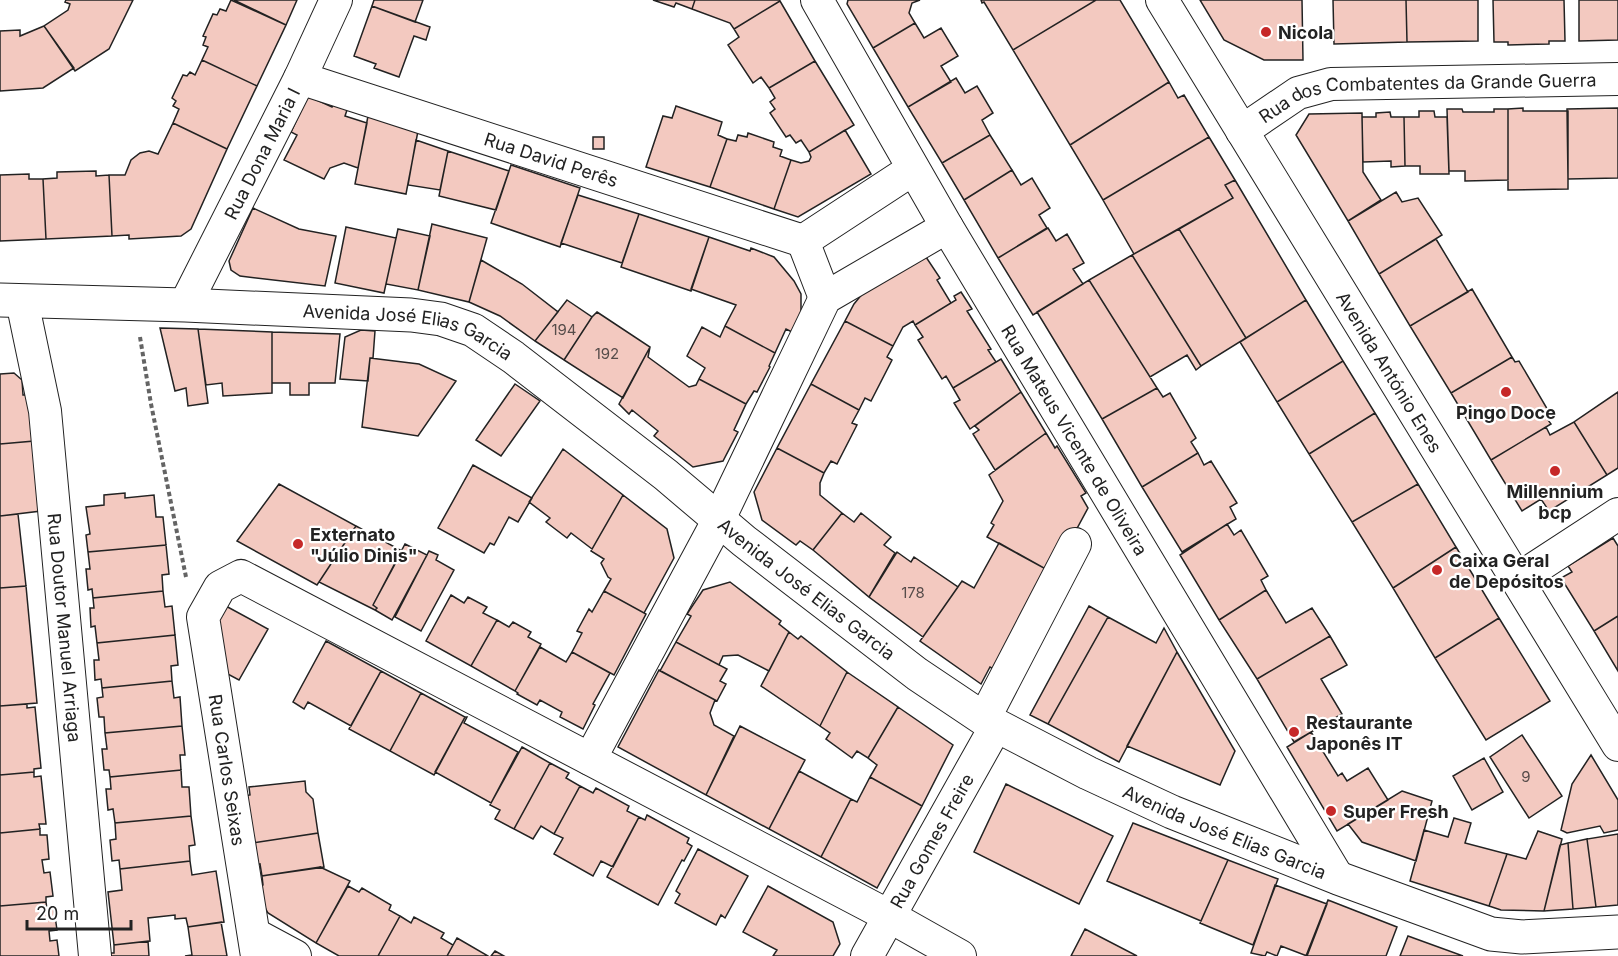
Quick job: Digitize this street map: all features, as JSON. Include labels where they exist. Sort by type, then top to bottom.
[{"type":"street","name":"Rua Dona Maria I","points":[[185,305],[300,78],[336,0]]},
{"type":"street","name":"Rua Mateus Vicente de Oliveira","points":[[817,0],[946,227],[1338,878]]},
{"type":"street","name":"Avenida António Enes","points":[[1162,0],[1618,743]]},
{"type":"street","name":"Rua David Perês","points":[[300,78],[803,241]]},
{"type":"street","name":"Rua dos Combatentes da Grande Guerra","points":[[1242,131],[1298,93],[1331,84],[1618,79]]},
{"type":"street","points":[[825,298],[803,241],[913,169]]},
{"type":"street","points":[[590,759],[718,519],[825,298],[946,227]]},
{"type":"street","name":"Avenida José Elias Garcia","points":[[11,300],[411,315],[441,319],[473,330],[564,396],[753,548],[917,674],[990,722],[1088,773],[1172,812],[1338,878],[1491,934],[1521,937],[1618,932]]},
{"type":"street","name":"Rua Doutor Manuel Arriaga","points":[[11,300],[45,411],[95,956]]},
{"type":"street","points":[[1517,580],[1617,517]]},
{"type":"street","name":"Rua Gomes Freire","points":[[867,956],[990,722],[1074,544]]},
{"type":"street","points":[[203,617],[220,587],[241,576],[889,916],[960,956]]},
{"type":"street","name":"Rua Carlos Seixas","points":[[203,617],[255,945]]},
{"type":"street","points":[[255,945],[295,956]]},
{"type":"path","points":[[135,304],[151,404],[191,603],[203,617]]},
{"type":"building","points":[[66,0],[133,0],[109,49],[75,71],[44,26],[68,10],[70,4],[65,2]]},
{"type":"building","points":[[231,0],[286,25],[257,86],[202,60],[208,47],[203,45],[206,37],[203,36],[213,14],[217,15],[220,9],[226,11]]},
{"type":"building","points":[[234,0],[297,0],[286,25]]},
{"type":"building","points":[[374,0],[423,0],[415,22],[372,6]]},
{"type":"building","points":[[653,0],[695,0],[692,9],[676,3],[674,7]]},
{"type":"building","points":[[695,0],[780,1],[734,29],[730,23],[692,9]]},
{"type":"building","points":[[848,0],[920,0],[912,3],[909,13],[915,23],[873,48],[847,4]]},
{"type":"building","points":[[981,0],[1096,0],[1013,50]]},
{"type":"building","points":[[1096,0],[1120,0],[1169,82],[1070,145],[1013,50]]},
{"type":"building","points":[[1200,0],[1302,0],[1303,60],[1264,60],[1224,40]]},
{"type":"building","points":[[1333,0],[1406,0],[1407,42],[1334,44]]},
{"type":"building","points":[[1406,0],[1478,0],[1478,41],[1407,42]]},
{"type":"building","points":[[1493,0],[1564,0],[1565,41],[1549,41],[1549,44],[1508,45],[1508,42],[1494,42]]},
{"type":"building","points":[[1579,0],[1618,0],[1618,40],[1579,41]]},
{"type":"building","points":[[780,1],[815,61],[769,88],[761,77],[753,83],[728,45],[739,37],[734,29]]},
{"type":"building","points":[[372,6],[430,27],[426,40],[414,36],[399,77],[374,68],[376,64],[354,56]]},
{"type":"building","points":[[915,23],[924,38],[941,28],[958,56],[941,66],[951,82],[908,107],[873,48]]},
{"type":"building","points":[[44,26],[74,68],[43,88],[0,91],[0,31],[20,30],[20,36]]},
{"type":"building","points":[[202,60],[257,86],[227,149],[173,123],[179,109],[173,106],[176,101],[172,98],[183,75],[187,76],[190,72],[195,75]]},
{"type":"building","points":[[815,61],[854,125],[809,152],[801,140],[796,143],[790,135],[786,137],[770,113],[775,109],[770,102],[775,98],[769,88]]},
{"type":"building","points":[[956,78],[965,93],[977,86],[993,113],[982,120],[990,135],[942,163],[908,107]]},
{"type":"building","points":[[1169,82],[1178,98],[1184,95],[1209,137],[1103,200],[1070,145]]},
{"type":"building","points":[[308,96],[332,107],[334,103],[347,110],[345,116],[367,123],[358,168],[344,163],[330,168],[324,179],[284,160],[297,135],[291,132]]},
{"type":"building","points":[[676,106],[722,122],[718,135],[727,139],[710,187],[646,167],[663,116],[672,118]]},
{"type":"building","points":[[1523,108],[1523,111],[1568,111],[1568,189],[1508,190],[1508,109]]},
{"type":"building","points":[[1618,108],[1618,178],[1568,179],[1567,109]]},
{"type":"building","points":[[1447,109],[1462,109],[1463,112],[1494,112],[1494,109],[1508,109],[1508,180],[1465,181],[1465,171],[1449,171]]},
{"type":"building","points":[[1419,111],[1434,111],[1435,117],[1447,117],[1449,174],[1420,174],[1420,166],[1405,166],[1404,117],[1419,117]]},
{"type":"building","points":[[1390,112],[1391,117],[1404,117],[1405,166],[1391,167],[1391,161],[1363,162],[1362,117],[1376,117],[1376,113]]},
{"type":"building","points":[[1362,113],[1363,172],[1381,200],[1348,221],[1296,135],[1309,114]]},
{"type":"building","points":[[368,116],[418,131],[406,194],[355,184]]},
{"type":"building","points":[[173,123],[227,149],[191,229],[181,236],[129,239],[129,235],[112,236],[109,175],[125,175],[131,160],[140,153],[149,151],[158,154]]},
{"type":"building","points":[[845,130],[871,174],[798,217],[774,209],[791,160],[801,163],[809,161],[811,157],[809,152]]},
{"type":"building","points":[[748,133],[774,142],[773,147],[782,150],[780,156],[791,160],[774,209],[710,187],[727,139],[736,141],[738,135],[747,137]]},
{"type":"building","points":[[990,135],[1012,170],[964,200],[942,163]]},
{"type":"building","points":[[593,137],[604,137],[604,149],[593,149]]},
{"type":"building","points":[[1209,137],[1235,180],[1225,185],[1233,198],[1134,254],[1103,200]]},
{"type":"building","points":[[416,140],[448,151],[440,190],[408,185]]},
{"type":"building","points":[[448,151],[509,171],[496,210],[439,196]]},
{"type":"building","points":[[511,165],[580,188],[560,247],[491,223]]},
{"type":"building","points":[[1012,170],[1021,185],[1032,178],[1050,208],[1039,215],[1047,228],[998,258],[964,200]]},
{"type":"building","points":[[96,171],[96,176],[109,175],[112,236],[46,239],[43,179],[57,178],[57,172]]},
{"type":"building","points":[[29,174],[29,179],[43,179],[46,239],[0,241],[0,175]]},
{"type":"building","points":[[1235,180],[1306,300],[1246,338],[1179,229],[1233,198],[1225,185]]},
{"type":"building","points":[[1396,192],[1402,202],[1418,198],[1442,235],[1379,274],[1348,221]]},
{"type":"building","points":[[578,195],[639,214],[622,263],[561,243]]},
{"type":"building","points":[[253,208],[299,229],[336,236],[325,286],[240,276],[231,270],[229,261]]},
{"type":"building","points":[[639,214],[709,237],[691,291],[621,267]]},
{"type":"building","points":[[432,224],[487,238],[469,302],[418,290]]},
{"type":"building","points":[[346,227],[396,238],[384,293],[335,283]]},
{"type":"building","points":[[1048,228],[1056,241],[1067,234],[1084,263],[1073,269],[1083,284],[1033,315],[998,258]]},
{"type":"building","points":[[398,229],[430,236],[418,290],[386,284]]},
{"type":"building","points":[[1179,229],[1246,338],[1201,366],[1132,255]]},
{"type":"building","points":[[709,237],[750,251],[751,248],[774,257],[794,281],[801,294],[801,312],[792,332],[786,329],[775,353],[725,326],[736,305],[691,289]]},
{"type":"building","points":[[1436,239],[1468,292],[1410,326],[1379,274]]},
{"type":"building","points":[[924,254],[940,278],[937,280],[951,303],[915,325],[913,321],[903,327],[893,346],[845,321],[863,293]]},
{"type":"building","points":[[1132,255],[1201,366],[1196,370],[1187,355],[1150,377],[1089,280]]},
{"type":"building","points":[[481,260],[522,284],[558,312],[535,341],[500,316],[469,302]]},
{"type":"building","points":[[1089,280],[1157,388],[1102,419],[1037,312]]},
{"type":"building","points":[[1472,289],[1512,357],[1451,393],[1410,326]]},
{"type":"building","points":[[961,292],[972,309],[967,311],[991,349],[988,350],[996,362],[953,388],[946,376],[942,379],[918,340],[923,337],[915,325],[956,300],[954,296]]},
{"type":"building","points":[[567,300],[592,317],[564,360],[535,341]]},
{"type":"building","points":[[1306,300],[1343,361],[1277,402],[1240,342]]},
{"type":"building","points":[[597,312],[650,347],[623,398],[564,360]]},
{"type":"building","points":[[845,321],[893,346],[887,357],[892,360],[871,401],[865,398],[859,410],[811,384]]},
{"type":"building","points":[[725,326],[775,353],[757,392],[754,391],[746,404],[699,379],[705,368],[687,356],[702,327],[720,337]]},
{"type":"building","points":[[160,328],[198,329],[208,403],[188,406],[186,388],[175,391]]},
{"type":"building","points":[[198,329],[272,332],[272,393],[223,396],[222,383],[206,385]]},
{"type":"building","points":[[361,330],[375,331],[368,381],[340,379],[345,337]]},
{"type":"building","points":[[272,332],[340,334],[335,383],[309,383],[309,395],[290,395],[290,383],[272,383]]},
{"type":"building","points":[[650,347],[648,357],[689,387],[696,385],[699,379],[746,404],[734,430],[738,432],[723,461],[693,467],[654,436],[658,431],[632,410],[629,414],[619,404]]},
{"type":"building","points":[[1512,357],[1515,362],[1519,361],[1552,417],[1548,420],[1551,424],[1491,460],[1451,393]]},
{"type":"building","points":[[370,358],[419,364],[456,381],[418,436],[362,427]]},
{"type":"building","points":[[1001,359],[1021,392],[970,429],[954,403],[960,400],[953,388]]},
{"type":"building","points":[[1343,361],[1375,413],[1309,454],[1277,402]]},
{"type":"building","points":[[14,373],[22,380],[23,395],[30,395],[34,441],[0,444],[0,374]]},
{"type":"building","points":[[515,384],[540,401],[501,456],[476,440]]},
{"type":"building","points":[[811,384],[859,410],[852,423],[857,425],[837,464],[831,461],[824,473],[777,448]]},
{"type":"building","points":[[1157,388],[1163,397],[1170,393],[1196,438],[1191,442],[1198,453],[1142,487],[1102,419]]},
{"type":"building","points":[[1021,392],[1046,433],[995,470],[973,434],[979,430],[975,426]]},
{"type":"building","points":[[1618,392],[1618,468],[1607,475],[1574,422]]},
{"type":"building","points":[[1375,413],[1418,484],[1352,522],[1309,454]]},
{"type":"building","points":[[1574,422],[1607,475],[1549,511],[1541,499],[1522,511],[1491,460],[1546,427],[1550,435]]},
{"type":"building","points":[[1046,433],[1055,448],[1057,446],[1086,493],[1081,496],[1088,508],[1053,573],[987,537],[994,525],[991,523],[1003,501],[989,475]]},
{"type":"building","points":[[34,441],[41,511],[0,516],[0,444]]},
{"type":"building","points":[[777,448],[824,473],[820,483],[820,495],[842,513],[813,550],[800,541],[796,545],[762,520],[754,492]]},
{"type":"building","points":[[563,449],[623,495],[592,549],[571,533],[567,538],[546,522],[550,518],[529,502]]},
{"type":"building","points":[[1198,453],[1204,465],[1211,461],[1237,503],[1230,507],[1236,519],[1182,552],[1142,487]]},
{"type":"building","points":[[473,465],[532,498],[518,522],[509,517],[494,545],[490,543],[484,553],[438,528]]},
{"type":"building","points":[[279,484],[356,526],[317,585],[237,541]]},
{"type":"building","points":[[1418,484],[1456,547],[1393,588],[1352,522]]},
{"type":"building","points":[[125,493],[125,498],[154,495],[156,517],[163,517],[166,545],[88,552],[86,535],[90,534],[86,507],[104,505],[104,495]]},
{"type":"building","points":[[623,495],[667,529],[674,558],[644,613],[604,591],[611,579],[601,563],[604,559],[591,551]]},
{"type":"building","points":[[842,513],[854,522],[861,513],[891,537],[884,545],[895,553],[869,597],[813,550]]},
{"type":"building","points":[[18,514],[26,586],[0,588],[0,516]]},
{"type":"building","points":[[1227,524],[1234,535],[1241,530],[1268,576],[1261,580],[1266,590],[1219,620],[1180,555]]},
{"type":"building","points":[[356,526],[402,551],[373,605],[377,608],[375,610],[319,582]]},
{"type":"building","points":[[1613,538],[1618,546],[1618,616],[1594,631],[1561,578],[1572,572],[1568,566]]},
{"type":"building","points":[[999,543],[1053,573],[999,672],[990,667],[981,684],[920,641],[962,581],[974,588]]},
{"type":"building","points":[[405,544],[427,555],[392,620],[375,610],[377,608],[373,605]]},
{"type":"building","points":[[166,545],[169,574],[162,575],[163,591],[93,598],[92,589],[88,590],[86,569],[90,569],[88,552]]},
{"type":"building","points":[[1456,547],[1499,618],[1435,658],[1393,588]]},
{"type":"building","points":[[429,551],[438,555],[436,560],[454,570],[421,631],[395,617]]},
{"type":"building","points":[[897,552],[911,562],[914,557],[958,587],[923,637],[869,597]]},
{"type":"building","points":[[730,582],[781,621],[779,624],[789,632],[769,671],[738,655],[723,656],[719,665],[676,642],[691,616],[687,614],[703,590]]},
{"type":"building","points":[[26,586],[37,703],[0,706],[0,588]]},
{"type":"building","points":[[1266,590],[1286,623],[1312,608],[1330,636],[1257,679],[1219,620]]},
{"type":"building","points":[[163,591],[165,607],[172,606],[175,635],[97,643],[95,626],[91,627],[90,608],[94,608],[93,598]]},
{"type":"building","points":[[604,591],[646,614],[614,675],[572,652],[582,633],[577,631],[589,609],[592,612]]},
{"type":"building","points":[[451,595],[464,603],[468,597],[487,607],[483,613],[497,620],[471,666],[426,641]]},
{"type":"building","points":[[224,605],[268,629],[239,680],[222,671],[214,623]]},
{"type":"building","points":[[1089,606],[1108,617],[1048,724],[1030,715]]},
{"type":"building","points":[[1618,616],[1618,671],[1594,631]]},
{"type":"building","points":[[1108,617],[1156,643],[1164,628],[1177,652],[1119,762],[1048,724]]},
{"type":"building","points":[[1499,618],[1550,701],[1486,740],[1435,658]]},
{"type":"building","points":[[497,620],[509,627],[513,622],[531,632],[528,637],[541,644],[515,691],[471,666]]},
{"type":"building","points":[[789,632],[798,639],[801,636],[847,672],[820,726],[761,686]]},
{"type":"building","points":[[175,635],[178,665],[171,666],[172,681],[102,688],[101,679],[95,680],[94,660],[99,660],[97,643]]},
{"type":"building","points":[[1330,636],[1347,665],[1321,679],[1342,714],[1294,742],[1257,679]]},
{"type":"building","points":[[326,641],[381,671],[351,726],[308,702],[304,709],[293,702]]},
{"type":"building","points":[[676,642],[727,669],[720,681],[726,684],[717,701],[660,671]]},
{"type":"building","points":[[540,647],[566,662],[572,652],[610,673],[593,704],[595,705],[583,729],[560,717],[562,712],[540,700],[537,705],[515,691]]},
{"type":"building","points":[[1177,652],[1235,751],[1220,785],[1127,746]]},
{"type":"building","points":[[659,670],[715,700],[710,713],[714,725],[734,736],[706,795],[618,747]]},
{"type":"building","points":[[381,671],[421,693],[390,751],[349,729]]},
{"type":"building","points":[[847,672],[898,707],[868,758],[857,751],[852,758],[826,739],[830,733],[820,726]]},
{"type":"building","points":[[172,681],[174,698],[180,697],[182,726],[105,733],[104,717],[99,717],[97,698],[103,697],[102,688]]},
{"type":"building","points":[[421,693],[465,717],[434,775],[390,751]]},
{"type":"building","points":[[27,704],[27,708],[35,707],[41,768],[34,769],[34,772],[0,775],[0,706]]},
{"type":"building","points":[[898,707],[953,745],[922,806],[870,777],[877,765],[868,758]]},
{"type":"building","points":[[467,717],[464,723],[518,752],[491,803],[435,772]]},
{"type":"building","points":[[182,726],[185,755],[180,755],[181,770],[110,777],[109,770],[104,770],[102,749],[107,749],[105,733]]},
{"type":"building","points":[[740,726],[805,760],[769,829],[706,795]]},
{"type":"building","points":[[1311,732],[1338,776],[1342,773],[1347,781],[1368,768],[1388,800],[1337,831],[1287,747]]},
{"type":"building","points":[[1522,735],[1562,796],[1529,818],[1490,757]]},
{"type":"building","points":[[522,747],[550,763],[514,829],[495,819],[500,810],[490,805]]},
{"type":"building","points":[[1591,755],[1618,800],[1618,830],[1604,833],[1600,826],[1567,833],[1561,830],[1572,784]]},
{"type":"building","points":[[1484,758],[1503,792],[1472,810],[1453,776]]},
{"type":"building","points":[[550,763],[569,773],[566,778],[580,786],[554,834],[541,826],[533,839],[514,829]]},
{"type":"building","points":[[181,770],[182,787],[189,787],[191,816],[115,823],[113,809],[108,810],[106,789],[111,789],[110,777]]},
{"type":"building","points":[[799,771],[851,799],[821,857],[769,829]]},
{"type":"building","points":[[34,772],[34,777],[41,776],[46,824],[39,824],[40,829],[0,833],[0,775]]},
{"type":"building","points":[[870,777],[922,806],[877,888],[821,857],[851,799],[857,802]]},
{"type":"building","points":[[305,781],[306,792],[313,799],[318,833],[252,843],[244,796],[250,795],[249,787]]},
{"type":"building","points":[[1006,784],[1113,836],[1079,904],[974,852]]},
{"type":"building","points":[[580,786],[593,793],[596,788],[629,806],[627,811],[639,817],[613,867],[601,861],[593,876],[554,854],[563,838],[554,834]]},
{"type":"building","points":[[1402,791],[1432,801],[1416,861],[1362,842],[1348,824]]},
{"type":"building","points":[[647,815],[689,838],[687,843],[692,846],[658,905],[607,877],[639,817],[645,820]]},
{"type":"building","points":[[191,816],[195,845],[189,846],[190,861],[120,869],[119,860],[112,861],[110,840],[116,839],[115,823]]},
{"type":"building","points":[[1454,818],[1471,823],[1465,843],[1507,854],[1489,906],[1410,881],[1424,830],[1448,837]]},
{"type":"building","points":[[1133,823],[1228,860],[1201,921],[1107,881]]},
{"type":"building","points":[[40,829],[40,835],[47,835],[49,859],[42,860],[44,873],[50,872],[53,896],[46,897],[46,902],[0,906],[0,833]]},
{"type":"building","points":[[1538,831],[1562,839],[1544,911],[1501,910],[1489,906],[1507,854],[1526,859]]},
{"type":"building","points":[[318,833],[324,867],[262,876],[260,864],[255,865],[252,843]]},
{"type":"building","points":[[1618,834],[1618,905],[1596,907],[1587,839]]},
{"type":"building","points":[[1587,839],[1596,907],[1573,909],[1568,843]]},
{"type":"building","points":[[1568,843],[1573,909],[1544,911],[1560,845]]},
{"type":"building","points":[[698,849],[748,876],[725,918],[721,915],[716,925],[675,903],[680,894],[676,891]]},
{"type":"building","points":[[1228,860],[1278,879],[1253,945],[1200,923]]},
{"type":"building","points":[[190,861],[192,875],[216,871],[224,922],[188,927],[186,918],[175,919],[175,915],[148,918],[150,941],[114,945],[108,892],[122,890],[120,869]]},
{"type":"building","points":[[320,867],[350,881],[316,943],[268,913],[263,904],[259,886],[263,885],[262,876]]},
{"type":"building","points":[[1275,885],[1327,904],[1307,956],[1281,946],[1277,956],[1267,952],[1265,956],[1251,953]]},
{"type":"building","points":[[348,886],[359,892],[362,888],[391,905],[389,910],[400,916],[378,956],[339,956],[316,943]]},
{"type":"building","points":[[768,886],[833,922],[840,944],[833,956],[773,956],[777,950],[743,932]]},
{"type":"building","points":[[1328,900],[1397,927],[1386,956],[1306,956]]},
{"type":"building","points":[[46,902],[47,909],[54,909],[57,930],[49,931],[50,941],[57,940],[59,956],[0,956],[0,906]]},
{"type":"building","points":[[400,916],[411,923],[414,917],[444,933],[441,938],[453,945],[447,956],[378,956]]},
{"type":"building","points":[[221,922],[227,956],[185,956],[192,955],[188,927]]},
{"type":"building","points":[[1085,929],[1137,956],[1071,956]]},
{"type":"building","points":[[1408,936],[1463,956],[1400,956]]},
{"type":"building","points":[[457,938],[488,956],[447,956]]},
{"type":"building","points":[[148,941],[149,956],[110,956],[110,953],[114,953],[114,945]]},
{"type":"building","points":[[495,951],[504,956],[491,956]]},
{"type":"place","name":"Nicola","points":[[1266,32]]},
{"type":"place","name":"Pingo Doce","points":[[1506,392]]},
{"type":"place","name":"Millennium bcp","points":[[1555,471]]},
{"type":"place","name":"Externato \"Júlio Dinis\"","points":[[298,544]]},
{"type":"place","name":"Caixa Geral de Depósitos","points":[[1437,570]]},
{"type":"place","name":"Restaurante Japonês IT","points":[[1294,732]]},
{"type":"place","name":"Super Fresh","points":[[1331,811]]}]
